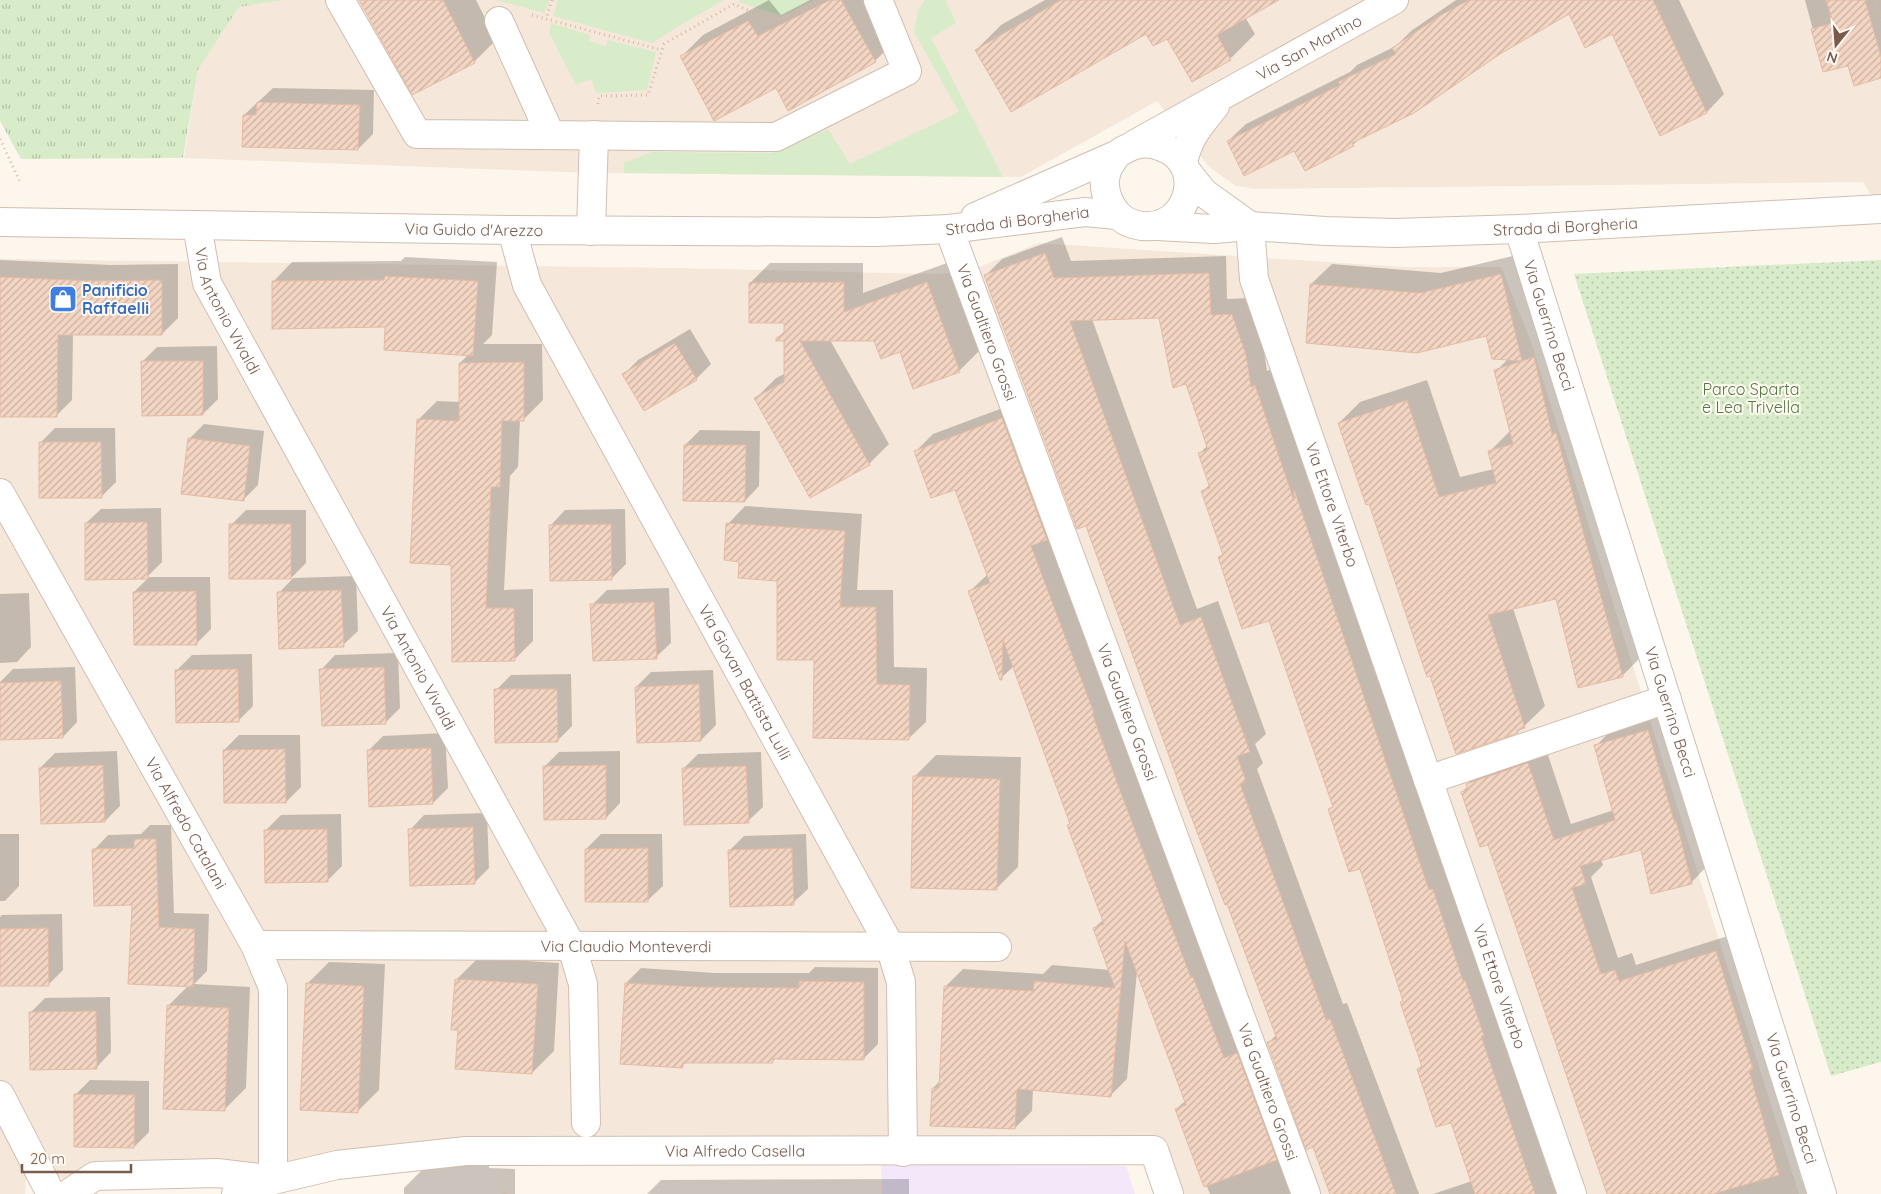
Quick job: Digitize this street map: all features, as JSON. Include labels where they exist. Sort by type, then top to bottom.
[{"type":"street","points":[[340,0],[417,134],[776,137],[908,71],[878,0]]},
{"type":"street","name":"Via San Martino","points":[[1126,150],[1379,4]]},
{"type":"street","points":[[499,21],[550,134]]},
{"type":"street","name":"Via San Martino","points":[[1185,168],[1186,146],[1192,134],[1224,95]]},
{"type":"street","points":[[591,231],[593,173],[601,135]]},
{"type":"street","name":"Strada di Borgheria","points":[[949,229],[1126,150],[1153,143],[1170,150],[1204,193],[1250,226]]},
{"type":"street","name":"Strada di Borgheria","points":[[1126,150],[1108,169],[1105,185],[1108,201],[1117,215],[1129,223],[1142,227],[1214,229],[1250,226],[1394,233],[1519,229],[1881,209]]},
{"type":"street","points":[[1157,226],[1172,219],[1183,206],[1189,190],[1185,168]]},
{"type":"street","name":"Strada di Borgheria","points":[[949,229],[1059,214],[1086,212],[1117,215]]},
{"type":"street","name":"Via Guido d'Arezzo","points":[[0,222],[591,231],[877,232],[949,229]]},
{"type":"street","name":"Via Antonio Vivaldi","points":[[196,225],[208,283],[572,947],[583,984],[586,1123]]},
{"type":"street","name":"Via Ettore Viterbo","points":[[1250,226],[1254,279],[1572,1194]]},
{"type":"street","name":"Via Gualtiero Grossi","points":[[949,229],[1306,1194]]},
{"type":"street","name":"Via Guerrino Becci","points":[[1519,229],[1822,1194]]},
{"type":"street","name":"Via Giovan Battista Lulli","points":[[512,230],[527,285],[890,946],[901,982],[903,1152]]},
{"type":"street","name":"Via Alfredo Catalani","points":[[0,493],[255,945],[273,988],[273,1180]]},
{"type":"street","points":[[1428,780],[1666,699]]},
{"type":"street","name":"Via Claudio Monteverdi","points":[[255,945],[997,947]]},
{"type":"street","points":[[0,1095],[51,1194]]},
{"type":"street","name":"Via Alfredo Casella","points":[[236,1194],[273,1180],[337,1164],[466,1151],[903,1152],[1154,1150],[1169,1194]]},
{"type":"street","name":"Via Alfredo Casella","points":[[68,1194],[95,1176],[217,1173],[273,1180]]},
{"type":"path","points":[[552,0],[546,19],[662,50]]},
{"type":"path","points":[[601,135],[598,112],[599,96],[648,95],[664,44],[735,2],[774,22],[821,0]]},
{"type":"path","points":[[1875,0],[1881,20]]},
{"type":"path","points":[[0,139],[21,184]]},
{"type":"shaded area","points":[[285,0],[1881,0],[1881,211],[1863,182],[1255,189],[1236,186],[1209,167],[1157,101],[1021,177],[593,173],[184,158],[198,70],[239,7]]},
{"type":"shaded area","points":[[1039,243],[1404,267],[1501,267],[1531,342],[1799,1194],[1182,1194],[1163,1145],[26,1180],[25,1194],[0,1194],[0,259],[675,268],[931,274],[958,273],[979,267]]},
{"type":"shaded area","points":[[881,1162],[1126,1166],[1135,1194],[882,1194]]},
{"type":"green space","points":[[0,0],[285,0],[239,7],[198,70],[183,158],[21,159],[0,121]]},
{"type":"green space","points":[[496,0],[550,0],[544,13]]},
{"type":"green space","points":[[558,0],[724,0],[652,43],[553,16]]},
{"type":"green space","points":[[740,0],[814,0],[782,16],[739,2]]},
{"type":"green space","points":[[925,0],[946,0],[956,23],[931,38],[1003,177],[624,173],[624,163],[652,152],[772,153],[828,129],[850,164],[959,112],[914,32],[918,11]]},
{"type":"green space","points":[[551,23],[590,35],[589,41],[606,46],[608,40],[656,52],[647,90],[596,93],[591,79],[576,85],[549,33]]},
{"type":"green space","name":"Parco Sparta e Lea Trivella","points":[[1881,260],[1881,1062],[1831,1076],[1574,274]]},
{"type":"building","points":[[359,0],[443,0],[475,63],[412,95]]},
{"type":"building","points":[[830,0],[841,0],[876,62],[788,111],[776,88],[714,121],[680,56],[748,21],[758,36]]},
{"type":"building","points":[[1061,0],[1279,0],[1217,35],[1231,60],[1192,82],[1167,39],[1153,46],[1146,34],[1011,112],[975,50]]},
{"type":"building","points":[[1469,0],[1653,0],[1707,113],[1660,136],[1612,34],[1585,48],[1569,14],[1500,54],[1414,113],[1352,143],[1354,146],[1305,171],[1294,151],[1244,176],[1227,141],[1340,85],[1338,82],[1396,54],[1392,48],[1441,15]]},
{"type":"building","points":[[1826,0],[1865,0],[1881,57],[1881,78],[1854,86],[1848,66],[1823,72],[1811,29],[1833,23]]},
{"type":"building","points":[[257,102],[360,105],[358,150],[242,147],[243,115],[256,115]]},
{"type":"building","points":[[1045,253],[1054,278],[1209,273],[1211,315],[1232,314],[1246,355],[1251,387],[1255,385],[1294,501],[1294,489],[1429,890],[1433,889],[1463,981],[1465,980],[1484,1036],[1481,1036],[1535,1194],[1475,1194],[1451,1123],[1436,1127],[1417,1069],[1422,1067],[1400,1002],[1403,1001],[1360,869],[1349,872],[1328,809],[1333,807],[1269,621],[1242,629],[1218,557],[1223,555],[1201,491],[1210,488],[1198,453],[1208,450],[1186,384],[1173,388],[1159,318],[1070,321],[1180,625],[1201,617],[1250,752],[1237,756],[1246,781],[1240,784],[1326,1020],[1330,1019],[1396,1194],[1330,1194],[1313,1147],[1306,1150],[1267,1042],[1277,1039],[1227,904],[1225,905],[1186,803],[1086,526],[1077,529],[984,275]]},
{"type":"building","points":[[1501,274],[1522,361],[1492,359],[1486,336],[1417,353],[1306,343],[1310,284],[1420,293]]},
{"type":"building","points":[[385,276],[478,281],[473,356],[384,350],[385,327],[272,329],[272,281],[384,280]]},
{"type":"building","points":[[0,277],[94,281],[162,280],[162,335],[58,335],[57,417],[0,417]]},
{"type":"building","points":[[844,282],[844,312],[927,282],[960,372],[913,389],[900,352],[881,359],[874,341],[800,341],[870,465],[810,498],[754,398],[784,382],[784,341],[776,341],[776,338],[784,334],[784,323],[749,323],[749,283]]},
{"type":"building","points":[[675,343],[697,380],[644,411],[622,374]]},
{"type":"building","points":[[1534,357],[1552,434],[1556,433],[1623,677],[1578,688],[1556,599],[1488,615],[1525,728],[1517,730],[1518,733],[1456,754],[1430,676],[1427,677],[1369,504],[1366,505],[1338,423],[1407,400],[1439,497],[1496,483],[1488,451],[1513,444],[1494,370]]},
{"type":"building","points":[[141,361],[203,361],[203,415],[142,416]]},
{"type":"building","points":[[524,362],[524,421],[502,421],[500,487],[491,487],[486,608],[514,608],[515,661],[452,662],[451,565],[410,563],[417,419],[459,421],[459,363]]},
{"type":"building","points":[[1002,418],[1047,540],[1031,546],[1094,713],[1092,713],[1119,788],[1191,978],[1193,977],[1224,1058],[1237,1053],[1277,1160],[1204,1187],[1175,1109],[1186,1105],[1125,941],[1111,1097],[1017,1089],[1015,1129],[930,1126],[932,1088],[939,1088],[944,986],[1033,991],[1034,981],[1115,988],[1093,928],[1104,924],[1067,825],[1070,824],[1003,640],[1002,680],[1000,680],[968,591],[990,583],[955,490],[931,498],[914,451]]},
{"type":"building","points":[[188,438],[250,446],[244,501],[181,494]]},
{"type":"building","points":[[39,442],[101,442],[102,498],[39,498]]},
{"type":"building","points":[[684,445],[746,445],[745,502],[683,501]]},
{"type":"building","points":[[147,522],[148,579],[85,580],[85,523]]},
{"type":"building","points":[[726,523],[845,531],[840,607],[876,607],[877,684],[910,685],[909,740],[813,738],[814,660],[777,660],[777,581],[738,578],[739,562],[724,560]]},
{"type":"building","points":[[229,524],[291,524],[291,579],[229,579]]},
{"type":"building","points":[[611,524],[612,580],[550,581],[549,525]]},
{"type":"building","points":[[341,590],[344,647],[279,649],[277,592]]},
{"type":"building","points":[[196,591],[197,645],[134,645],[133,592]]},
{"type":"building","points":[[654,602],[657,659],[593,661],[590,604]]},
{"type":"building","points":[[384,667],[386,724],[322,726],[319,669]]},
{"type":"building","points":[[238,669],[239,722],[176,723],[175,670]]},
{"type":"building","points":[[61,681],[63,738],[0,740],[0,683]]},
{"type":"building","points":[[699,684],[701,741],[637,743],[635,687]]},
{"type":"building","points":[[494,689],[557,689],[558,742],[495,743]]},
{"type":"building","points":[[1648,730],[1674,821],[1676,821],[1692,884],[1651,894],[1641,850],[1580,866],[1586,884],[1572,888],[1601,974],[1615,970],[1619,981],[1716,951],[1753,1069],[1749,1071],[1779,1175],[1713,1194],[1607,1194],[1488,845],[1480,847],[1461,792],[1468,790],[1466,784],[1528,763],[1554,840],[1615,820],[1594,745]]},
{"type":"building","points":[[431,748],[433,804],[369,807],[367,750]]},
{"type":"building","points":[[285,749],[286,803],[224,803],[223,750]]},
{"type":"building","points":[[103,765],[105,822],[41,824],[39,768]]},
{"type":"building","points":[[606,765],[606,819],[544,820],[543,766]]},
{"type":"building","points":[[746,766],[749,823],[684,825],[682,768]]},
{"type":"building","points":[[913,776],[1000,779],[997,890],[911,888]]},
{"type":"building","points":[[473,827],[475,884],[410,886],[408,829]]},
{"type":"building","points":[[327,829],[328,882],[265,883],[264,830]]},
{"type":"building","points":[[134,839],[156,839],[159,927],[195,929],[193,987],[128,984],[132,905],[94,906],[92,849],[134,848]]},
{"type":"building","points":[[648,848],[648,902],[585,902],[585,849]]},
{"type":"building","points":[[792,848],[794,905],[730,907],[728,850]]},
{"type":"building","points":[[48,928],[49,986],[0,986],[0,929]]},
{"type":"building","points":[[455,979],[538,984],[532,1074],[455,1069],[458,1030],[451,1030]]},
{"type":"building","points":[[799,981],[864,982],[864,1060],[773,1059],[773,1063],[683,1063],[683,1068],[620,1064],[625,983],[699,987],[799,988]]},
{"type":"building","points":[[306,983],[364,986],[358,1113],[300,1110]]},
{"type":"building","points":[[167,1005],[229,1008],[225,1111],[163,1109]]},
{"type":"building","points":[[96,1011],[97,1069],[30,1070],[29,1012]]},
{"type":"building","points":[[74,1094],[135,1095],[134,1148],[74,1147]]},
{"type":"place","name":"Panificio Raffaelli","points":[[63,299]]}]
